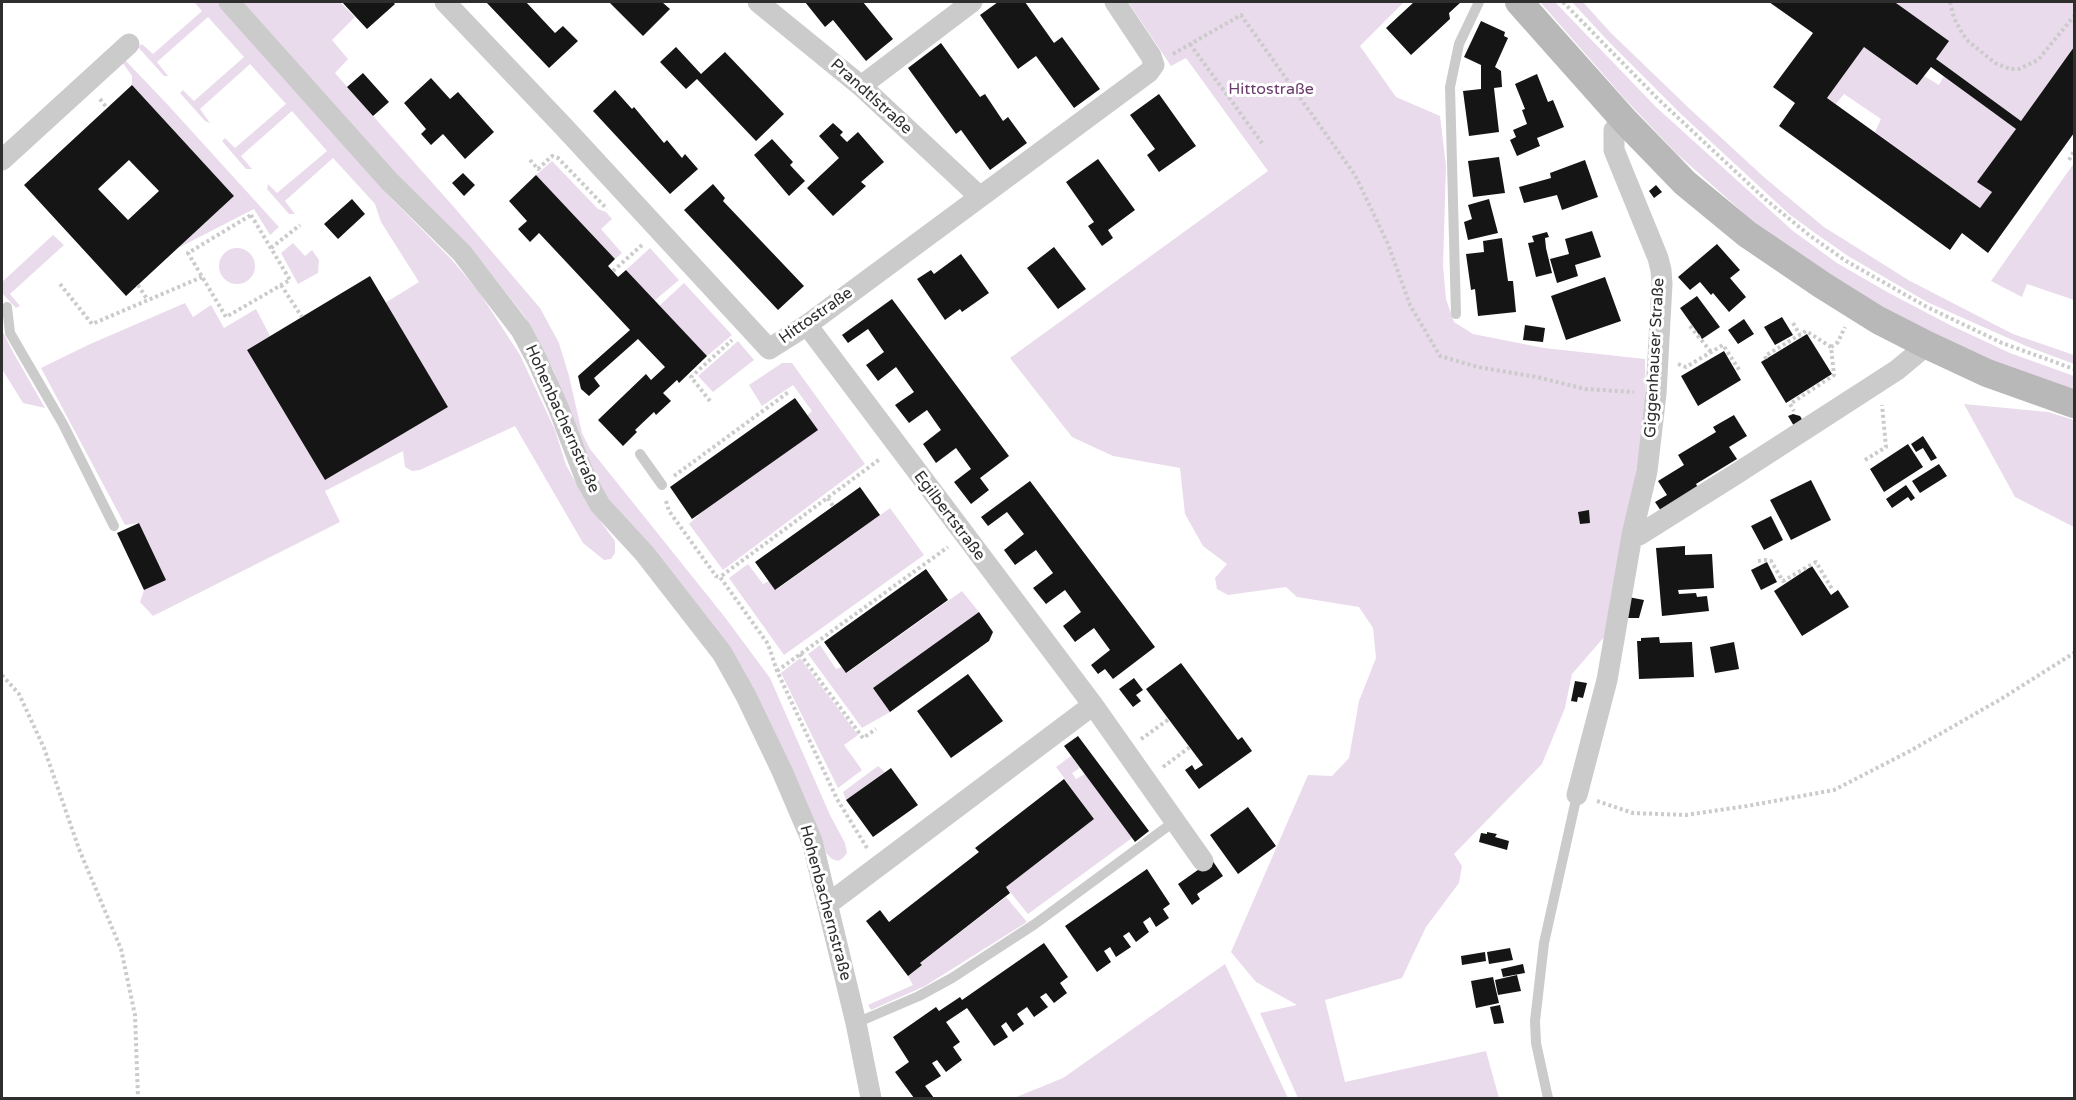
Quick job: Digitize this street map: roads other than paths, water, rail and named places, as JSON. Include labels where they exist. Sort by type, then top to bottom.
[{"type":"main road","points":[[1519,2],[1624,120],[1685,183],[1747,234],[1878,320],[1987,373],[2074,404]]},
{"type":"street","name":"Hohenbachernstraße","points":[[229,2],[390,182],[462,253],[521,330],[554,398],[586,480],[600,505],[645,554],[722,653],[782,771],[812,841],[856,1023],[871,1098]]},
{"type":"street","name":"Hittostraße","points":[[445,2],[768,349],[807,325],[1141,78],[1154,65],[1151,56],[1115,2]]},
{"type":"street","name":"Prandtlstraße","points":[[759,2],[861,86],[980,197]]},
{"type":"street","points":[[861,86],[972,2]]},
{"type":"street","points":[[2,160],[129,44]]},
{"type":"street","name":"Giggenhauser Straße","points":[[1577,795],[1607,680],[1632,535],[1647,471],[1656,394],[1662,284],[1658,258],[1614,150],[1613,133],[1624,120]]},
{"type":"street","name":"Egilbertstraße","points":[[807,325],[1093,705],[1203,861]]},
{"type":"street","points":[[1632,535],[1639,535],[1736,474],[1897,370],[1927,345]]},
{"type":"street","points":[[828,904],[1093,705]]},
{"type":"lane","points":[[1456,314],[1450,87],[1459,44],[1479,2]]},
{"type":"lane","points":[[7,307],[10,333],[63,424],[114,526]]},
{"type":"lane","points":[[640,454],[662,485]]},
{"type":"lane","points":[[1548,1098],[1536,1043],[1535,1021],[1544,943],[1577,795]]},
{"type":"lane","points":[[856,1023],[919,996],[952,978],[1035,924],[1174,821]]}]
